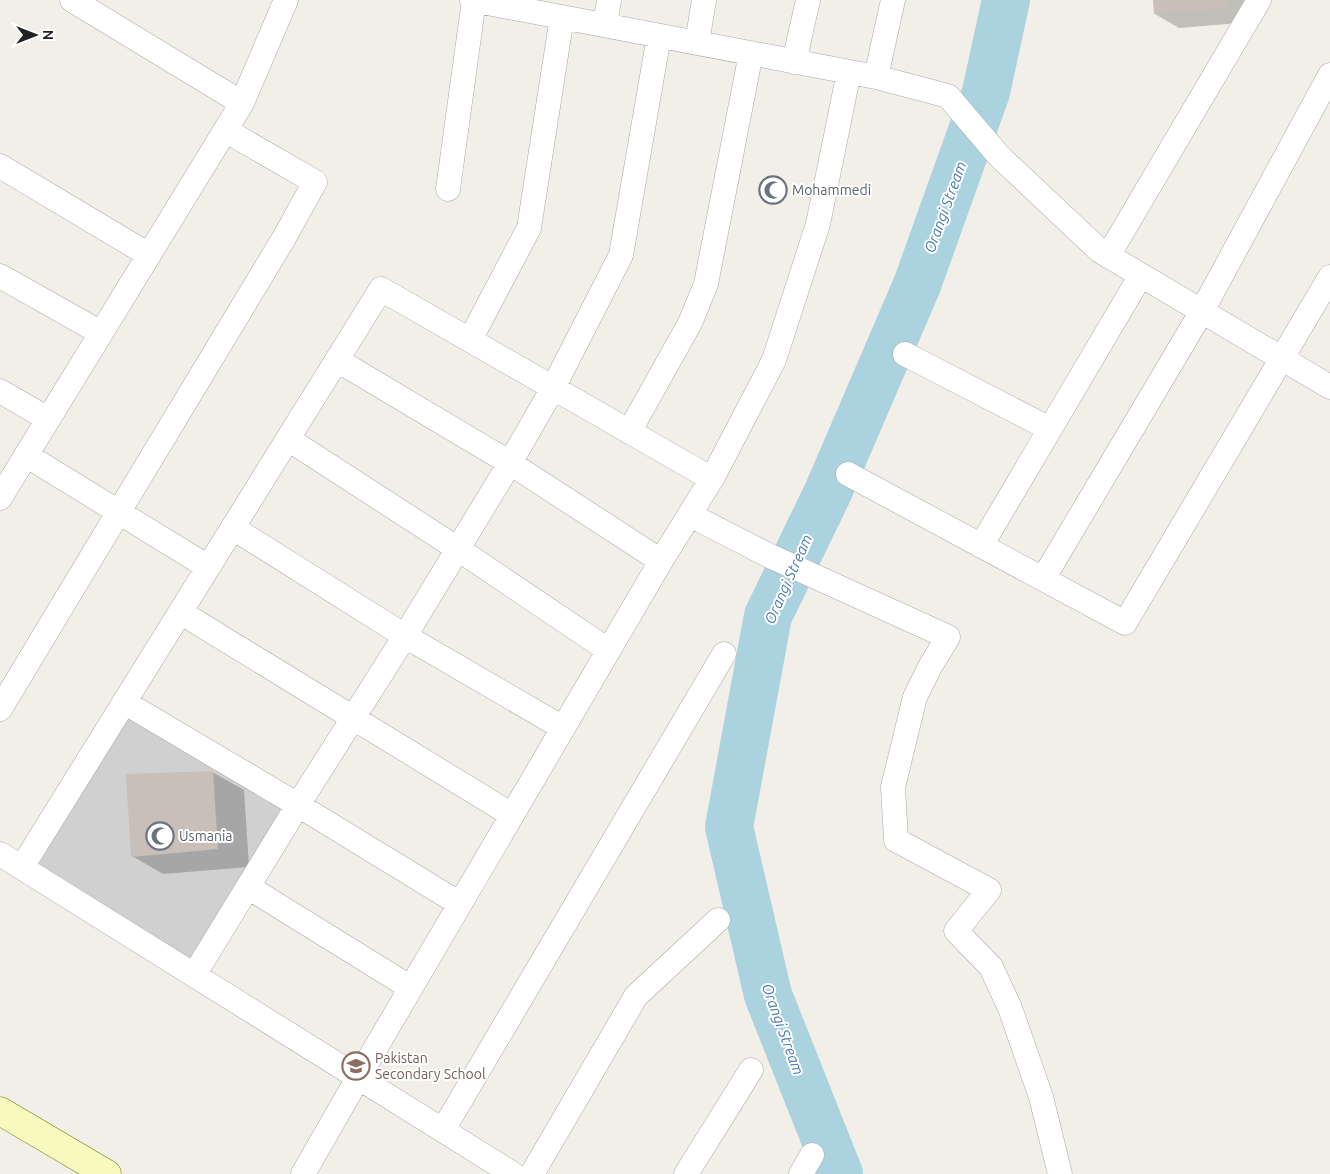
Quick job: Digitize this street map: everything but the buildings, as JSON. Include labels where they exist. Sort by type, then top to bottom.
[{"type":"main road","points":[[0,1111],[106,1174]]},
{"type":"street","points":[[72,0],[242,103]]},
{"type":"street","points":[[0,498],[242,103],[286,0]]},
{"type":"street","points":[[448,189],[473,0],[514,4],[562,17],[876,77],[948,96],[999,156],[1100,251],[1330,387]]},
{"type":"street","points":[[605,25],[609,0]]},
{"type":"street","points":[[697,43],[704,0]]},
{"type":"street","points":[[794,62],[808,0]]},
{"type":"street","points":[[876,77],[893,0]]},
{"type":"street","points":[[1108,256],[1259,0]]},
{"type":"street","points":[[470,340],[529,228],[562,17]]},
{"type":"street","points":[[194,975],[405,636],[510,463],[553,388],[622,255],[659,36]]},
{"type":"street","points":[[629,432],[690,324],[706,284],[751,53]]},
{"type":"street","points":[[303,1174],[608,650],[712,479],[774,360],[818,224],[849,72]]},
{"type":"street","points":[[1042,579],[1202,311],[1330,75]]},
{"type":"street","points":[[0,709],[284,238],[315,182],[225,130]]},
{"type":"street","points":[[0,166],[149,254]]},
{"type":"street","points":[[981,546],[1140,275]]},
{"type":"street","points":[[0,276],[101,333]]},
{"type":"street","points":[[848,474],[1125,623],[1330,277]]},
{"type":"street","points":[[22,867],[381,289],[712,479]]},
{"type":"street","points":[[905,354],[1050,429]]},
{"type":"street","points":[[337,360],[510,463],[661,561]]},
{"type":"street","points":[[0,391],[48,419]]},
{"type":"street","points":[[288,439],[458,549],[608,650]]},
{"type":"street","points":[[26,455],[120,511],[208,567]]},
{"type":"street","points":[[690,515],[829,584],[948,637],[915,697],[893,788],[896,840],[989,890],[956,931],[991,967],[1010,1008],[1041,1097],[1060,1174]]},
{"type":"street","points":[[232,528],[405,636],[563,728]]},
{"type":"street","points":[[180,612],[512,815]]},
{"type":"street","points":[[443,1130],[724,654]]},
{"type":"street","points":[[124,702],[460,904]]},
{"type":"street","points":[[0,854],[513,1174]]},
{"type":"street","points":[[248,887],[410,988]]},
{"type":"street","points":[[532,1174],[636,996],[718,920]]},
{"type":"street","points":[[686,1174],[751,1070]]},
{"type":"shaded area","name":"Usmania","points":[[124,702],[298,805],[194,975],[22,867]]},
{"type":"waterway","name":"Orangi Stream","points":[[839,1174],[768,995],[729,827],[768,616],[828,492],[917,285],[986,92],[1006,0]]},
{"type":"place","name":"Mohammedi","points":[[773,190]]},
{"type":"place","name":"Usmania","points":[[160,836]]},
{"type":"place","name":"Pakistan Secondary School","points":[[356,1066]]}]
